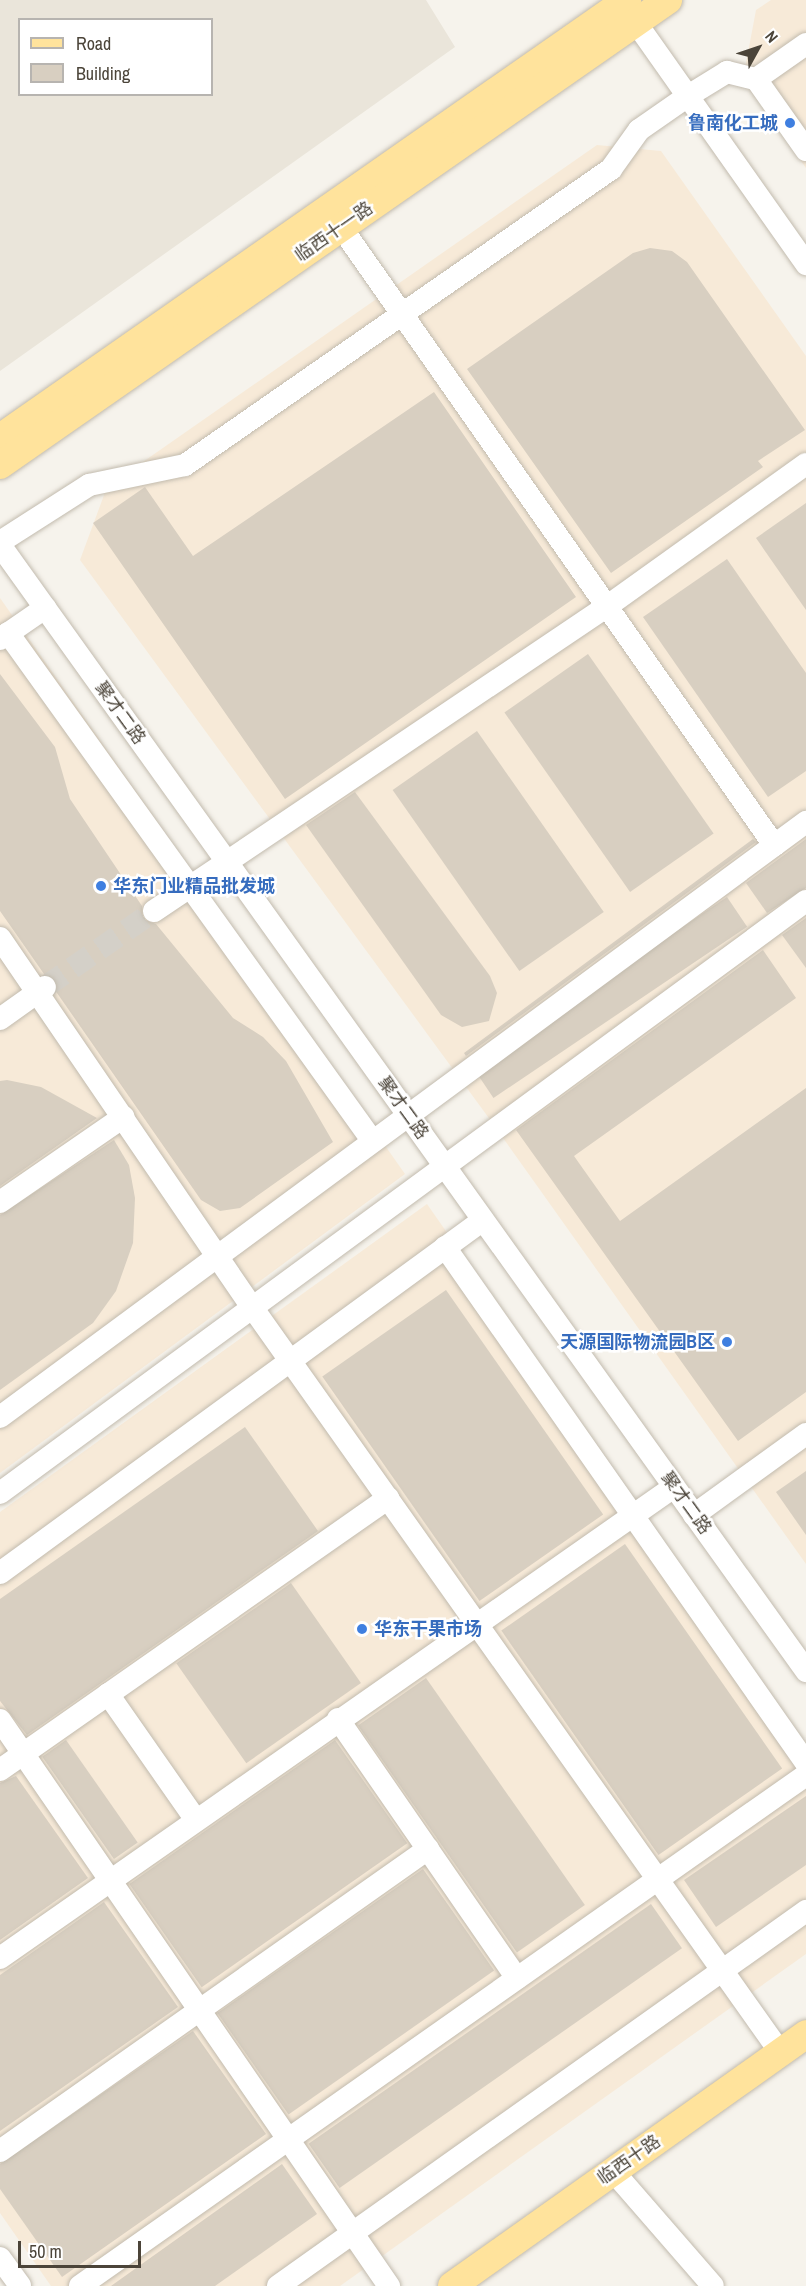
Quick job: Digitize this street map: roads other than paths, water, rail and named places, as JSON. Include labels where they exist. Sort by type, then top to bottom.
[{"type":"main road","name":"临西十一路","points":[[0,438],[628,9],[668,0]]},
{"type":"main road","name":"临西十一路","points":[[0,465],[341,227],[628,9]]},
{"type":"main road","name":"临西十路","points":[[452,2286],[806,2034]]},
{"type":"street","points":[[628,9],[806,264]]},
{"type":"street","points":[[756,79],[806,44]]},
{"type":"street","points":[[0,543],[89,485],[185,465],[611,169],[639,130],[727,72],[756,79],[806,150]]},
{"type":"street","points":[[341,227],[609,605],[774,845]]},
{"type":"street","points":[[154,911],[226,860],[609,605],[806,464]]},
{"type":"street","name":"聚才二路","points":[[0,543],[806,1671]]},
{"type":"street","points":[[45,608],[4,636],[190,886],[371,1139]]},
{"type":"street","points":[[0,1417],[406,1113],[806,822]]},
{"type":"street","points":[[0,1493],[806,901]]},
{"type":"street","points":[[0,938],[42,989],[123,1117],[252,1307],[780,2052]]},
{"type":"street","points":[[0,1019],[42,989]]},
{"type":"street","points":[[0,1202],[123,1117]]},
{"type":"street","points":[[0,1573],[483,1220]]},
{"type":"street","points":[[445,1247],[806,1763]]},
{"type":"street","points":[[694,1515],[806,1434]]},
{"type":"street","points":[[0,1958],[338,1719],[478,1626],[674,1487]]},
{"type":"street","points":[[0,1770],[388,1498]]},
{"type":"street","points":[[108,1694],[196,1820]]},
{"type":"street","points":[[338,1719],[517,1978]]},
{"type":"street","points":[[0,1720],[389,2286]]},
{"type":"street","points":[[80,2286],[287,2138],[806,1775]]},
{"type":"street","points":[[0,2151],[198,2009],[428,1849]]},
{"type":"street","points":[[278,2286],[806,1911]]},
{"type":"street","points":[[613,2171],[713,2286]]},
{"type":"street","points":[[0,2258],[20,2286]]},
{"type":"tunnel","points":[[45,987],[154,911]]},
{"type":"place","name":"鲁南化工城","points":[[790,123]]},
{"type":"place","name":"华东门业精品批发城","points":[[101,886]]},
{"type":"place","name":"天源国际物流园B区","points":[[727,1342]]},
{"type":"place","name":"华东干果市场","points":[[362,1629]]}]
